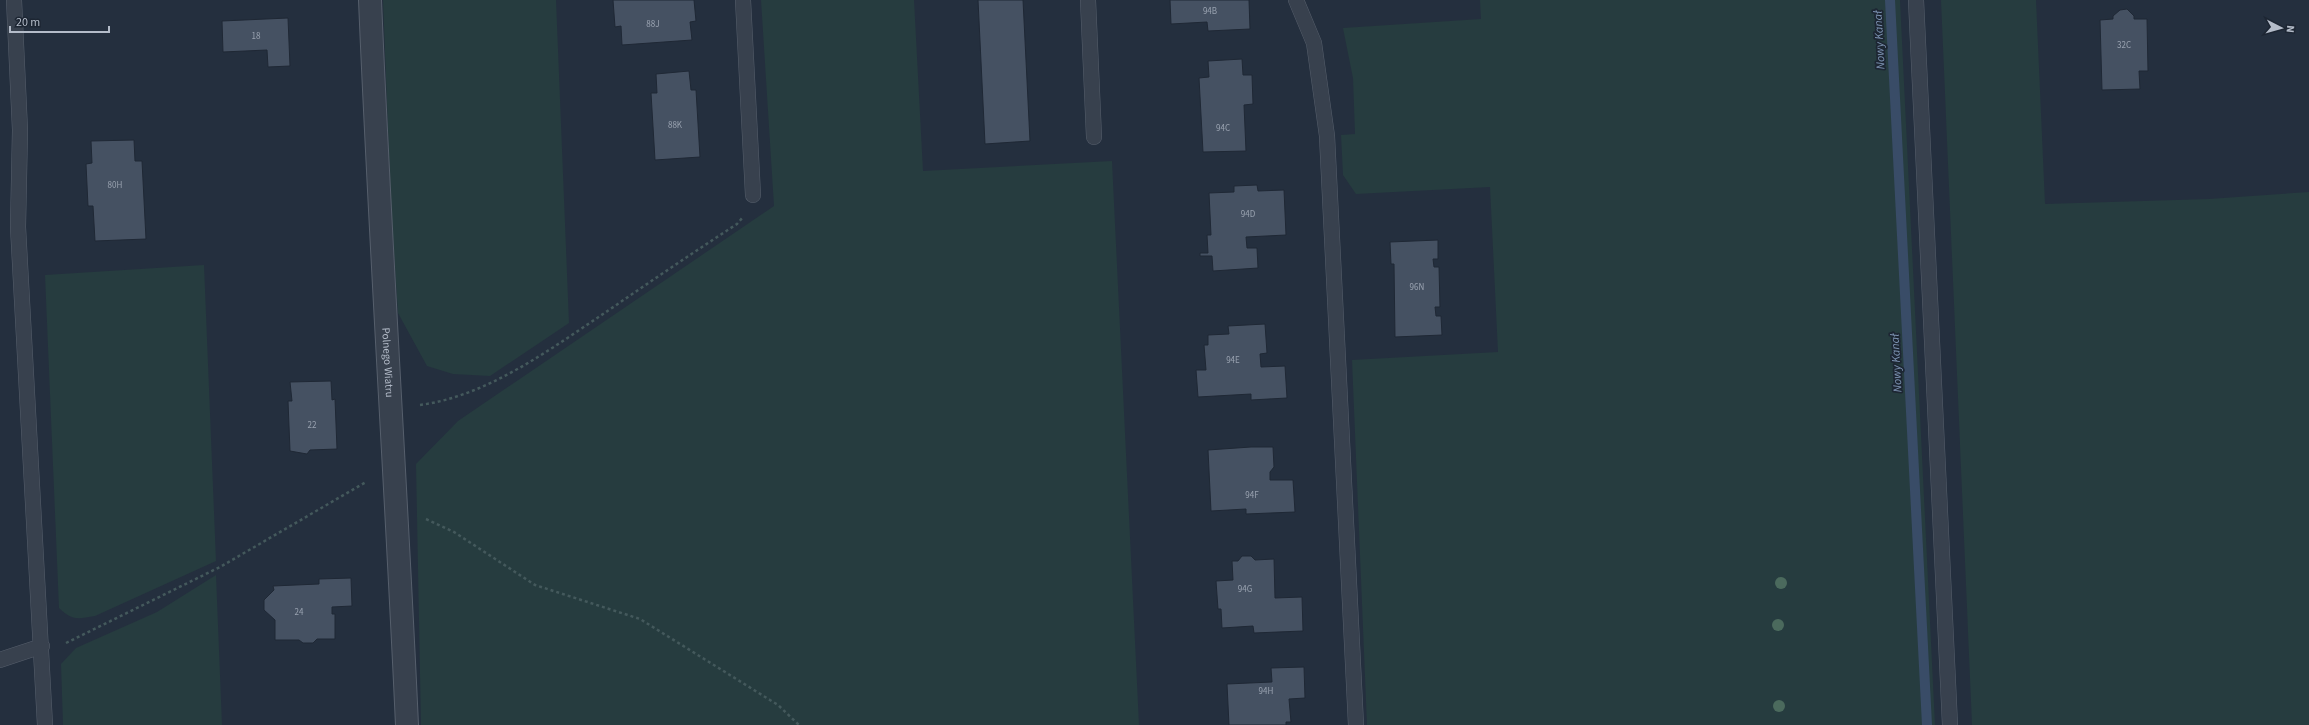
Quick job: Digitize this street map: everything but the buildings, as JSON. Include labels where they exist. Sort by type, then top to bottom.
[{"type":"street","name":"Polnego Wiatru","points":[[370,0],[379,209],[395,465],[407,725]]},
{"type":"lane","points":[[14,0],[20,130],[18,227],[42,646],[45,725]]},
{"type":"lane","points":[[743,0],[753,195]]},
{"type":"lane","points":[[1088,0],[1094,136]]},
{"type":"lane","points":[[1296,0],[1314,43],[1328,136],[1356,725]]},
{"type":"lane","points":[[1916,0],[1950,725]]},
{"type":"lane","points":[[0,660],[42,646]]},
{"type":"path","points":[[391,409],[435,403],[485,386],[567,338],[738,224],[747,213],[753,195]]},
{"type":"path","points":[[42,646],[71,642],[213,571],[395,465]]},
{"type":"path","points":[[398,536],[424,518],[454,532],[535,585],[640,619],[778,705],[799,725]]},
{"type":"green space","points":[[383,0],[556,0],[569,323],[490,376],[453,374],[427,366],[398,313],[391,206]]},
{"type":"green space","points":[[761,0],[914,0],[923,171],[1112,161],[1139,725],[421,725],[416,464],[458,421],[774,206]]},
{"type":"green space","points":[[1480,0],[1900,0],[1935,725],[1367,725],[1352,360],[1498,352],[1490,187],[1356,194],[1343,175],[1341,135],[1355,134],[1353,78],[1343,28],[1481,19]]},
{"type":"green space","points":[[1941,0],[2036,0],[2045,204],[2209,199],[2309,192],[2309,725],[1972,725]]},
{"type":"green space","points":[[204,265],[216,561],[95,616],[79,618],[72,617],[59,608],[45,275]]},
{"type":"green space","points":[[216,575],[222,725],[63,725],[61,664],[76,648],[157,612]]},
{"type":"waterway","name":"Nowy Kanał","points":[[1890,0],[1927,725]]}]
